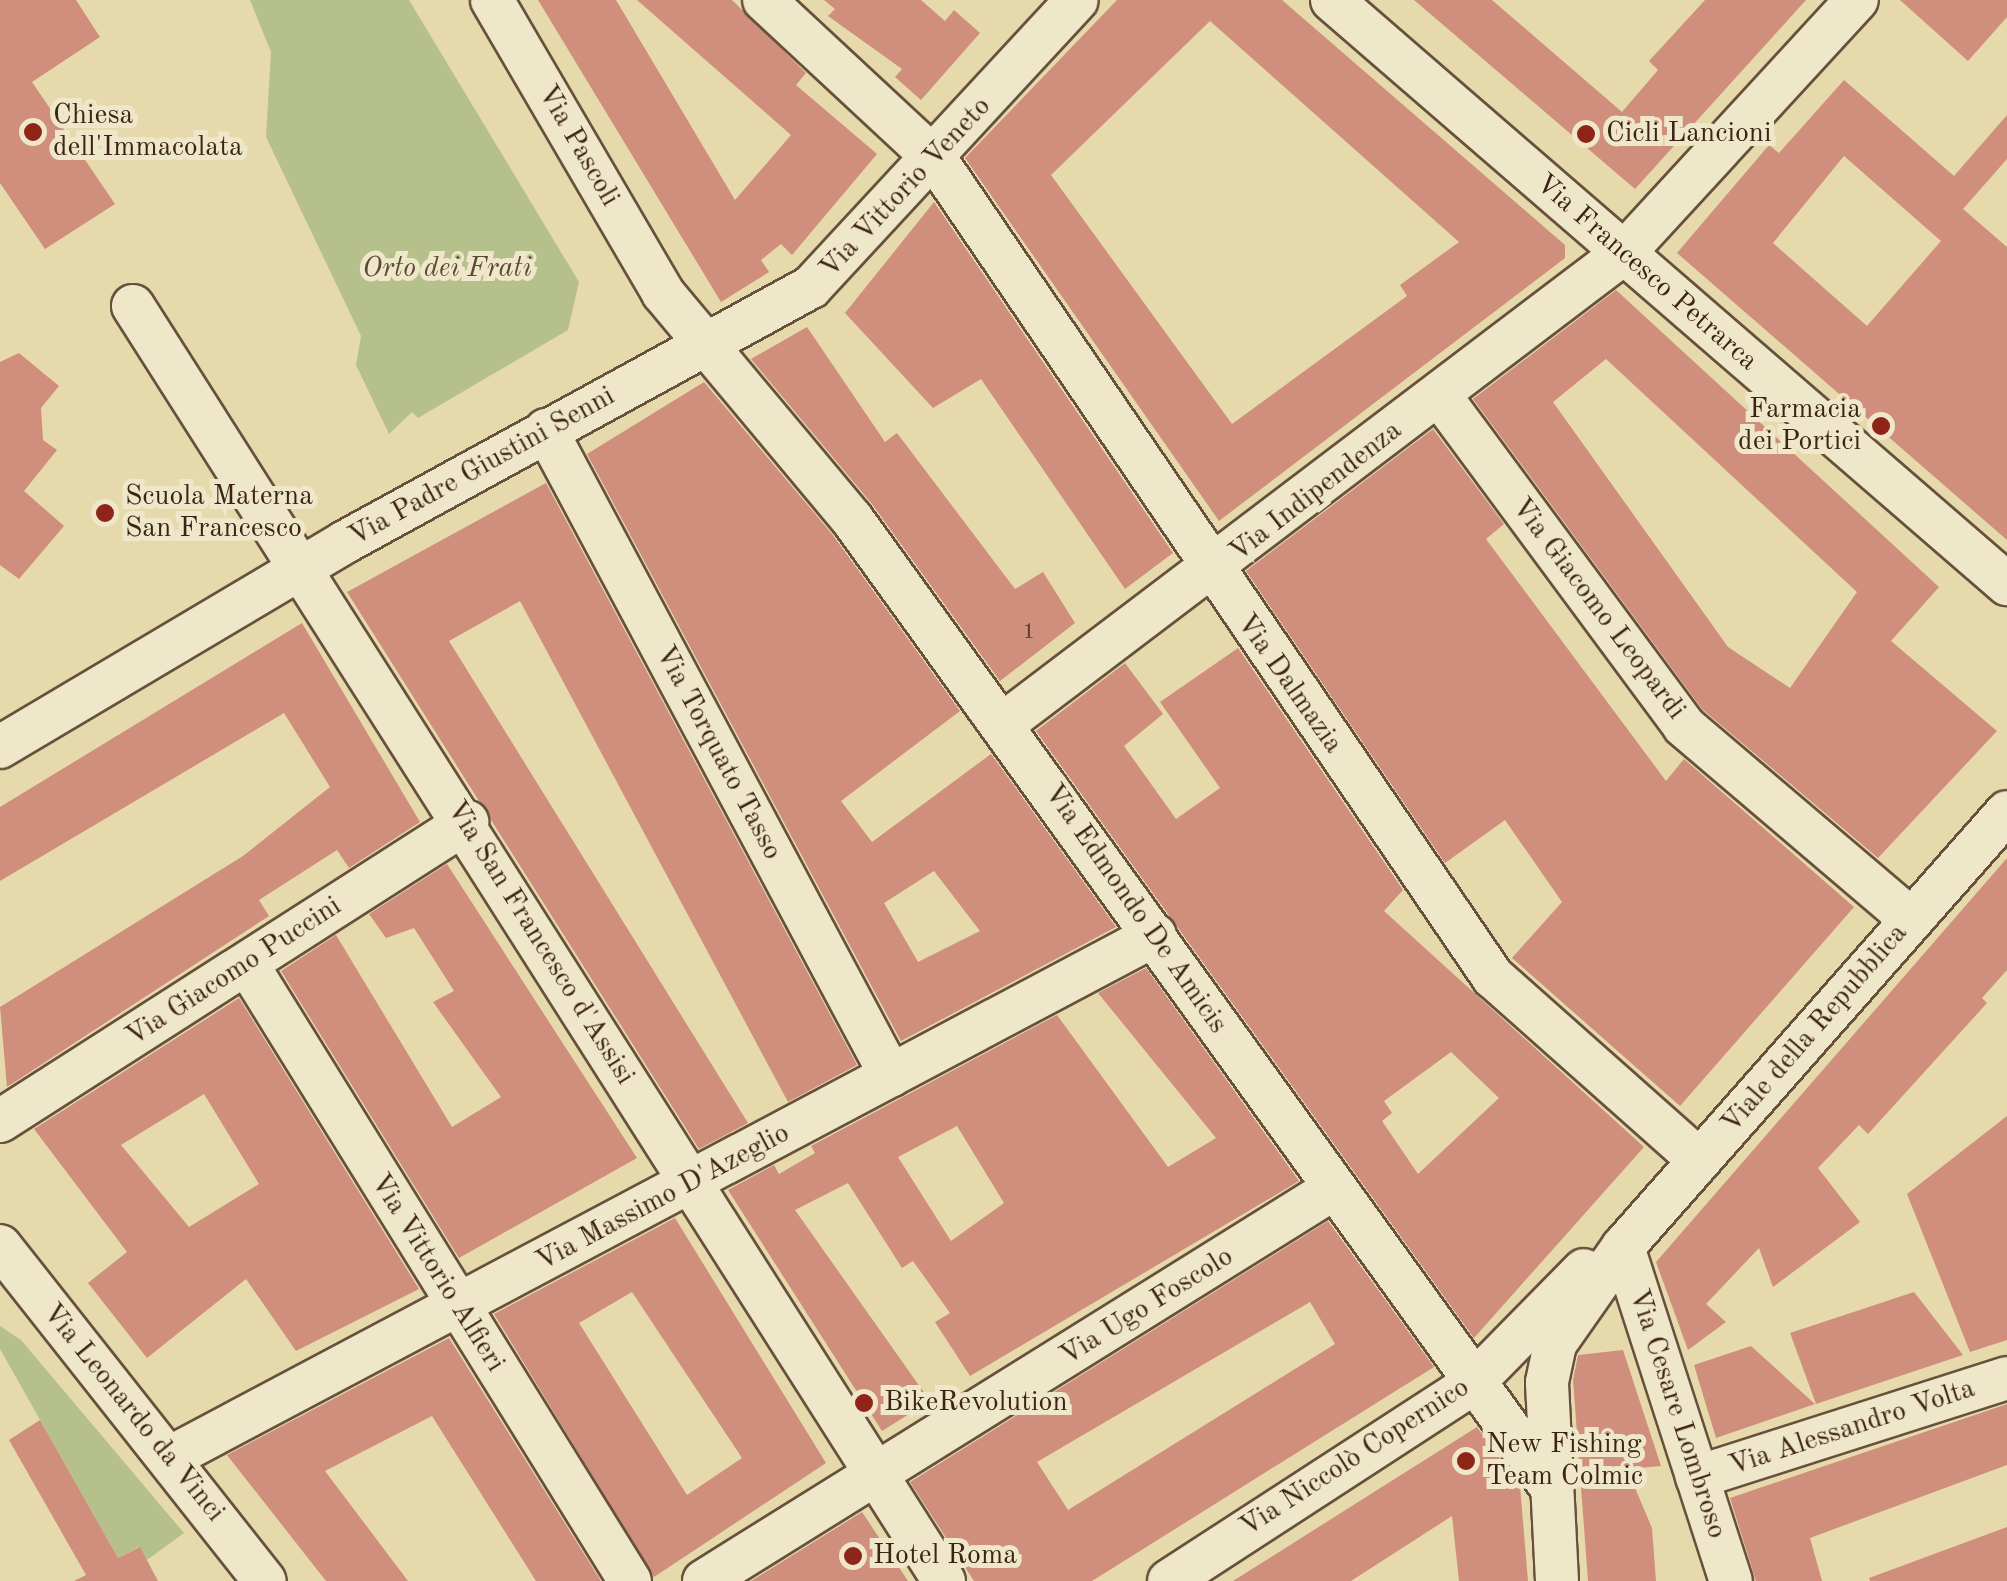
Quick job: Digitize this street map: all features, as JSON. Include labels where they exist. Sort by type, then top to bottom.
[{"type":"street","name":"Via Pascoli","points":[[492,0],[663,294],[708,343]]},
{"type":"street","name":"Via Dalmazia","points":[[764,0],[936,160],[1212,573],[1493,976],[1699,1160]]},
{"type":"street","name":"Via Vittorio Veneto","points":[[708,343],[830,274],[1077,0]]},
{"type":"street","name":"Via Francesco Petrarca","points":[[1332,0],[2007,584]]},
{"type":"street","name":"Via Indipendenza","points":[[1003,724],[1212,573],[1624,253],[1857,0]]},
{"type":"street","points":[[656,371],[663,294]]},
{"type":"street","name":"Via San Francesco d'Assisi","points":[[133,306],[304,566],[688,1184],[944,1581]]},
{"type":"street","name":"Via Padre Giustini Senni","points":[[0,747],[304,566],[708,343]]},
{"type":"street","name":"Via Edmondo De Amicis","points":[[708,343],[1003,724],[1471,1385],[1549,1484]]},
{"type":"street","name":"Via Giacomo Leopardi","points":[[1440,396],[1678,719],[1912,920]]},
{"type":"street","name":"Via Torquato Tasso","points":[[546,430],[891,1076]]},
{"type":"street","name":"Viale della Repubblica","points":[[1623,1247],[2007,812]]},
{"type":"street","name":"Via Giacomo Puccini","points":[[0,1121],[466,822]]},
{"type":"street","name":"Via Massimo D'Azeglio","points":[[170,1458],[1155,935]]},
{"type":"street","name":"Via Vittorio Alfieri","points":[[247,964],[630,1581]]},
{"type":"street","name":"Via Ugo Foscolo","points":[[704,1581],[877,1478],[1333,1189]]},
{"type":"street","name":"Via Leonardo da Vinci","points":[[0,1246],[266,1581]]},
{"type":"street","points":[[1557,1581],[1549,1484],[1548,1360],[1623,1247]]},
{"type":"street","name":"Via Niccolò Copernico","points":[[1169,1581],[1471,1385],[1573,1278],[1623,1247]]},
{"type":"street","name":"Via Cesare Lombroso","points":[[1623,1247],[1731,1581]]},
{"type":"street","name":"Via Alessandro Volta","points":[[1697,1478],[2007,1378]]},
{"type":"green space","name":"Orto dei Frati","points":[[250,0],[409,0],[579,282],[568,330],[418,418],[412,412],[389,434],[356,365],[361,336],[266,137],[271,52]]},
{"type":"green space","points":[[0,1326],[21,1340],[184,1533],[147,1560],[139,1547],[118,1558],[0,1349]]},
{"type":"building","name":"Chiesa dell'Immacolata","points":[[0,0],[76,0],[100,37],[32,82],[115,204],[45,249],[0,183]]},
{"type":"building","points":[[538,0],[616,0],[735,200],[791,135],[637,0],[732,0],[806,73],[796,85],[877,154],[792,255],[781,244],[761,260],[769,272],[721,302]]},
{"type":"building","points":[[824,0],[921,0],[945,21],[954,10],[980,33],[921,100],[895,77],[902,69],[828,16],[835,9]]},
{"type":"building","points":[[1117,0],[1282,0],[1565,245],[1565,258],[1219,521],[965,158]],"holes":[[[1210,21],[1459,242],[1400,285],[1407,296],[1232,424],[1051,175]]]},
{"type":"building","points":[[1414,0],[1492,0],[1622,112],[1658,70],[1649,61],[1705,0],[1806,0],[1635,189]]},
{"type":"building","points":[[1900,0],[2007,0],[2007,17],[1968,61]]},
{"type":"building","points":[[1844,80],[1954,176],[2007,115],[2007,159],[1963,209],[2007,247],[2007,540],[1677,253],[1769,145],[1779,153]],"holes":[[[1844,156],[1941,241],[1867,326],[1773,243]]]},
{"type":"building","points":[[934,202],[1173,553],[1125,589],[981,379],[933,408],[845,313]]},
{"type":"building","points":[[1616,290],[1939,587],[1891,641],[1997,731],[1878,858],[1702,709],[1473,399]],"holes":[[[1606,359],[1857,592],[1790,688],[1728,647],[1553,402]]]},
{"type":"building","points":[[807,327],[885,442],[897,433],[1015,589],[1043,572],[1075,623],[1000,681],[872,504],[751,359]]},
{"type":"building","points":[[19,353],[59,386],[41,408],[43,440],[57,450],[24,491],[64,526],[19,579],[0,565],[0,362]]},
{"type":"building","points":[[704,382],[832,534],[960,711],[841,801],[872,842],[991,754],[1116,927],[901,1041],[587,454]],"holes":[[[934,871],[980,931],[918,962],[884,903]]]},
{"type":"building","points":[[1433,429],[1504,524],[1486,539],[1666,781],[1684,759],[1854,907],[1680,1106],[1512,958],[1562,902],[1505,820],[1445,863],[1246,571]]},
{"type":"building","points":[[546,483],[857,1065],[788,1102],[520,601],[449,641],[748,1123],[699,1149],[347,592]]},
{"type":"building","points":[[302,623],[420,822],[349,868],[337,850],[259,900],[269,916],[7,1087],[0,1007],[243,856],[330,787],[284,713],[0,881],[0,807]]},
{"type":"building","points":[[1238,648],[1403,890],[1384,911],[1644,1147],[1474,1338],[1036,731],[1125,663],[1163,714],[1124,746],[1176,819],[1220,788],[1160,702]],"holes":[[[1451,1052],[1499,1098],[1418,1174],[1382,1121],[1392,1113],[1384,1101]]]},
{"type":"building","points":[[2007,858],[2007,970],[1982,998],[1987,1003],[1868,1134],[1859,1125],[1818,1168],[1860,1222],[1773,1287],[1759,1248],[1706,1304],[1726,1322],[1688,1350],[1656,1262]]},
{"type":"building","points":[[447,864],[637,1158],[459,1258],[281,971],[336,935],[452,1127],[501,1097],[433,1002],[454,991],[414,928],[386,938],[369,914]]},
{"type":"building","points":[[1146,968],[1299,1181],[970,1376],[935,1322],[950,1313],[913,1261],[902,1268],[848,1183],[795,1210],[930,1401],[882,1431],[728,1190],[774,1165],[779,1174],[815,1153],[811,1146],[1057,1015],[1168,1167],[1216,1138],[1098,993]],"holes":[[[957,1126],[1004,1203],[951,1241],[898,1157]]]},
{"type":"building","points":[[239,998],[419,1289],[296,1351],[246,1279],[147,1358],[88,1283],[127,1252],[34,1129]],"holes":[[[204,1094],[259,1184],[189,1227],[121,1145]]]},
{"type":"building","points":[[2007,1116],[2007,1340],[1970,1352],[1907,1194]]},
{"type":"building","points":[[675,1218],[826,1463],[654,1577],[494,1314]],"holes":[[[632,1292],[742,1458],[687,1495],[579,1323]]]},
{"type":"building","points":[[1328,1221],[1434,1367],[1092,1581],[974,1581],[910,1482]],"holes":[[[1310,1302],[1335,1344],[1068,1510],[1037,1462]]]},
{"type":"building","points":[[1914,1292],[1963,1355],[1816,1404],[1790,1333]]},
{"type":"building","points":[[449,1338],[601,1581],[536,1581],[432,1416],[325,1471],[408,1581],[326,1581],[227,1455]]},
{"type":"building","points":[[1751,1346],[1815,1404],[1716,1438],[1694,1365]]},
{"type":"building","points":[[1623,1350],[1661,1466],[1627,1469],[1652,1528],[1656,1581],[1588,1581],[1573,1380],[1578,1355]]},
{"type":"building","points":[[2007,1404],[2007,1465],[1810,1538],[1822,1581],[1756,1581],[1730,1498]]},
{"type":"building","points":[[40,1420],[118,1558],[140,1547],[158,1581],[74,1581],[86,1575],[9,1440]]},
{"type":"building","points":[[1477,1427],[1520,1486],[1528,1581],[1459,1581],[1452,1516],[1351,1581],[1233,1581]]},
{"type":"building","name":"Hotel Roma","points":[[862,1512],[908,1581],[751,1581]]},
{"type":"building","points":[[2007,1527],[2007,1581],[1870,1581],[1869,1578]]},
{"type":"place","name":"Chiesa dell'Immacolata","points":[[33,132]]},
{"type":"place","name":"Cicli Lancioni","points":[[1586,134]]},
{"type":"place","name":"Farmacia dei Portici","points":[[1881,426]]},
{"type":"place","name":"Scuola Materna San Francesco","points":[[105,513]]},
{"type":"place","name":"BikeRevolution","points":[[864,1403]]},
{"type":"place","name":"New Fishing Team Colmic","points":[[1466,1461]]},
{"type":"place","name":"Hotel Roma","points":[[853,1556]]}]
